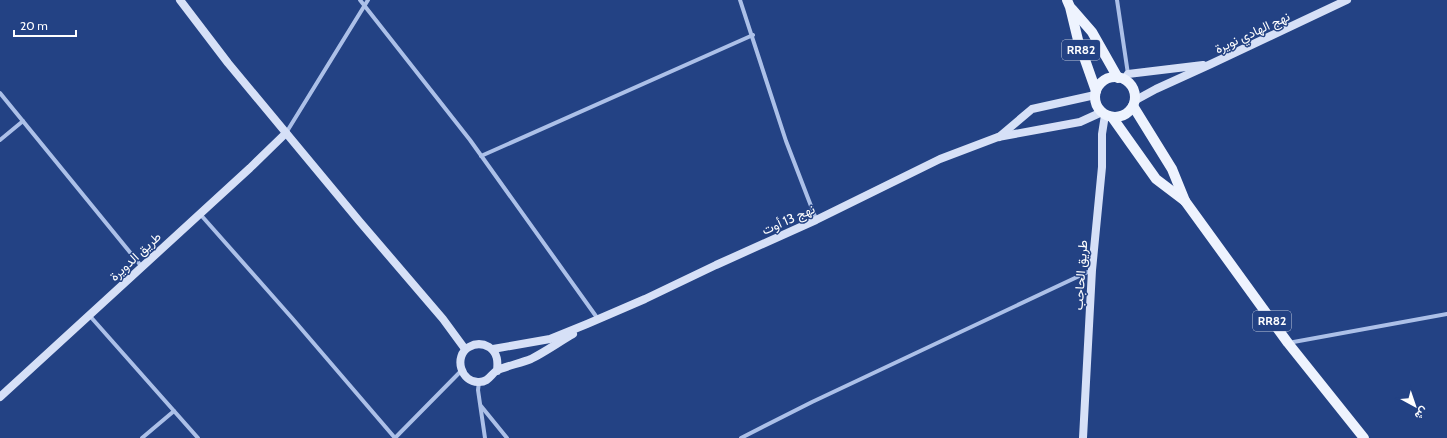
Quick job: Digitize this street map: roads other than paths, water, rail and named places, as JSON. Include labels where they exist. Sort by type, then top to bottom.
[{"type":"main road","name":"RR82","points":[[1069,4],[1092,32],[1132,89],[1134,103],[1172,169],[1184,201]]},
{"type":"main road","name":"RR82","points":[[1069,4],[1078,40],[1095,93],[1096,105],[1106,115],[1156,179],[1184,201],[1288,343],[1364,438]]},
{"type":"main road","points":[[1095,93],[1102,82],[1112,78],[1123,77]]},
{"type":"main road","points":[[1106,115],[1124,115],[1129,111],[1134,103]]},
{"type":"street","points":[[180,0],[228,63],[443,319],[465,350]]},
{"type":"street","points":[[360,0],[481,156],[598,319]]},
{"type":"street","points":[[286,133],[368,0]]},
{"type":"street","points":[[740,0],[786,141],[816,220]]},
{"type":"street","points":[[1117,0],[1123,77]]},
{"type":"street","name":"نهج الهادي نويرة","points":[[1134,103],[1156,89],[1347,0]]},
{"type":"street","points":[[481,156],[753,36]]},
{"type":"street","name":"نهج الهادي نويرة","points":[[1123,77],[1212,64]]},
{"type":"street","points":[[0,93],[142,266]]},
{"type":"street","name":"نهج 13 أوت","points":[[998,137],[1032,109],[1095,93]]},
{"type":"street","name":"نهج 13 أوت","points":[[493,349],[550,339],[587,324],[645,299],[816,220],[940,159],[998,137],[1080,122],[1106,115]]},
{"type":"street","name":"طريق الحاجب","points":[[1083,438],[1092,270],[1102,167],[1102,134],[1106,115]]},
{"type":"street","points":[[0,140],[22,121]]},
{"type":"street","name":"طريق الدويرة","points":[[0,397],[250,168],[286,133]]},
{"type":"street","points":[[199,214],[396,438],[461,371]]},
{"type":"street","points":[[741,438],[812,402],[1092,270]]},
{"type":"street","points":[[1288,343],[1447,314]]},
{"type":"street","points":[[89,315],[198,438]]},
{"type":"street","name":"نهج 13 أوت","points":[[497,371],[531,359],[587,324]]},
{"type":"street","points":[[474,344],[484,344],[493,349],[498,359],[497,371],[490,379],[479,382],[468,379],[461,371],[460,360],[465,350],[474,344]]},
{"type":"street","points":[[479,382],[478,390],[485,438]]},
{"type":"street","points":[[481,406],[507,438]]},
{"type":"street","points":[[142,438],[174,411]]}]
